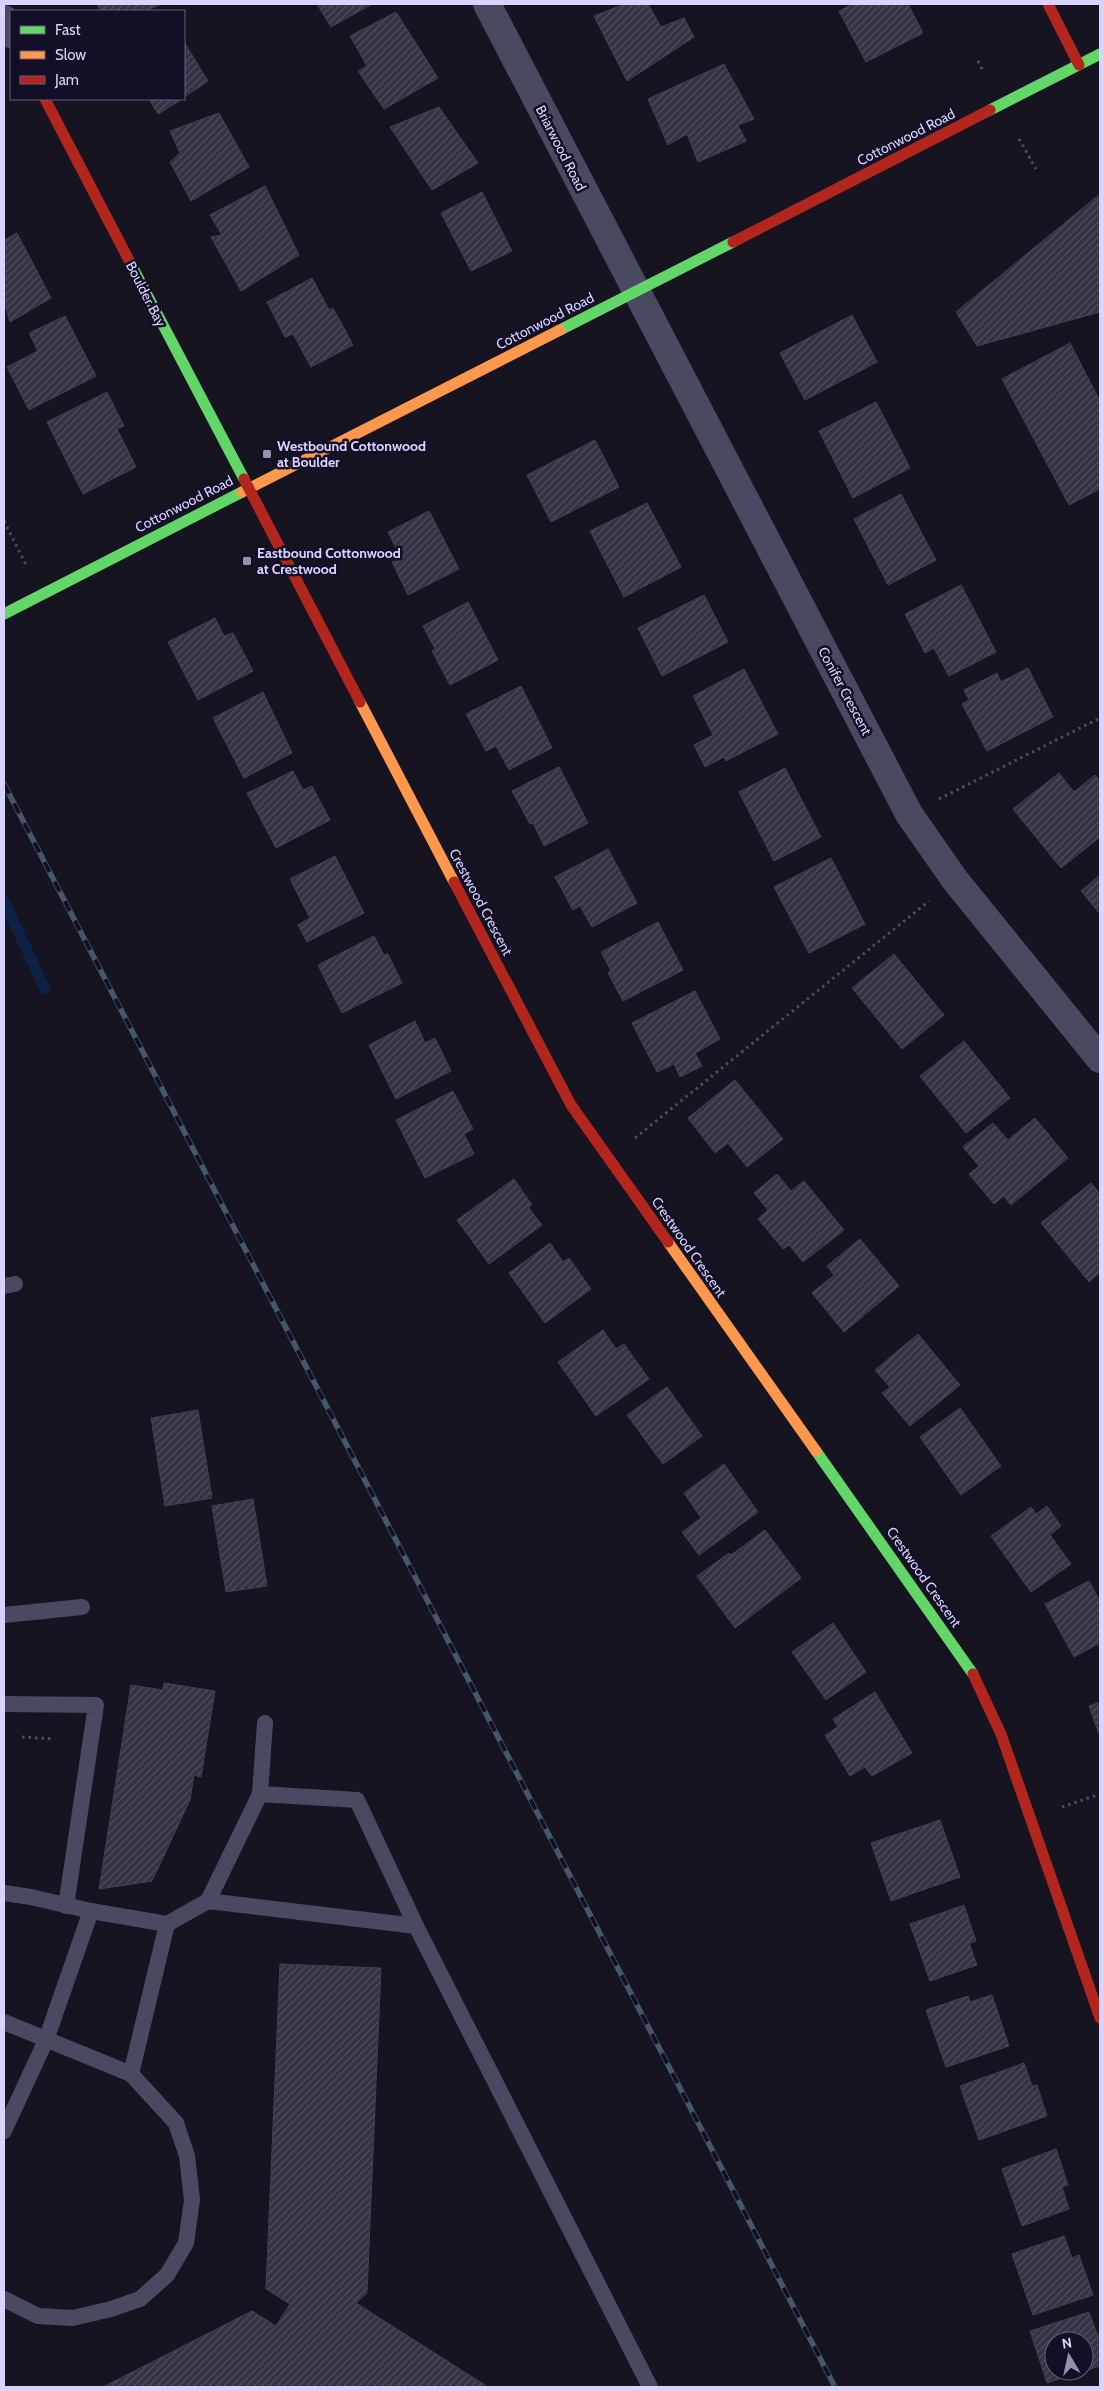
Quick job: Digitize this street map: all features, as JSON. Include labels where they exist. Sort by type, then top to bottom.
[{"type":"street","name":"Briarwood Road","points":[[487,4],[636,292]]},
{"type":"street","points":[[1048,4],[1079,65]]},
{"type":"street","points":[[4,19],[10,32]]},
{"type":"street","name":"Cottonwood Road","points":[[4,614],[247,488],[636,292],[1100,54]]},
{"type":"street","name":"Boulder Bay","points":[[46,100],[247,488]]},
{"type":"street","name":"Conifer Crescent","points":[[636,292],[909,814],[955,880],[1100,1059]]},
{"type":"street","name":"Crestwood Crescent","points":[[247,488],[571,1105],[973,1672],[1001,1734],[1100,2018]]},
{"type":"lane","points":[[4,1615],[82,1607]]},
{"type":"lane","points":[[4,1704],[96,1705],[66,1906]]},
{"type":"lane","points":[[4,1893],[167,1924],[208,1901],[260,1794],[265,1723]]},
{"type":"lane","points":[[260,1794],[357,1800],[416,1926],[650,2387]]},
{"type":"lane","points":[[208,1901],[416,1926]]},
{"type":"lane","points":[[4,2131],[46,2040],[91,1911]]},
{"type":"lane","points":[[131,2074],[167,1924]]},
{"type":"lane","points":[[4,2022],[131,2074],[176,2123],[187,2156],[192,2200],[186,2243],[167,2275],[140,2300],[73,2318],[38,2316],[4,2300]]},
{"type":"path","points":[[978,61],[984,73]]},
{"type":"path","points":[[1019,139],[1036,169]]},
{"type":"path","points":[[4,521],[41,595]]},
{"type":"path","points":[[909,814],[1100,718]]},
{"type":"path","points":[[609,1159],[955,880]]},
{"type":"path","points":[[22,1737],[54,1739]]},
{"type":"path","points":[[1030,1818],[1100,1794]]},
{"type":"building","points":[[97,4],[161,4],[148,10],[100,10]]},
{"type":"building","points":[[317,4],[372,4],[331,27]]},
{"type":"building","points":[[624,4],[648,4],[661,27],[684,18],[694,37],[627,81],[594,16]]},
{"type":"building","points":[[853,4],[908,4],[923,33],[866,62],[839,11]]},
{"type":"building","points":[[396,12],[438,78],[384,109],[358,71],[367,66],[350,36]]},
{"type":"building","points":[[185,44],[208,81],[185,96]]},
{"type":"building","points":[[724,64],[754,119],[738,125],[746,141],[698,162],[687,134],[668,145],[648,99]]},
{"type":"building","points":[[150,100],[180,100],[158,114]]},
{"type":"building","points":[[439,107],[478,163],[432,190],[390,127]]},
{"type":"building","points":[[219,113],[249,167],[191,201],[170,162],[180,153],[170,131]]},
{"type":"building","points":[[265,186],[299,255],[241,291],[211,237],[222,235],[210,215]]},
{"type":"building","points":[[482,192],[512,251],[471,271],[441,213]]},
{"type":"building","points":[[1100,194],[1100,312],[977,346],[956,312]]},
{"type":"building","points":[[17,233],[51,298],[10,322],[4,301],[4,240]]},
{"type":"building","points":[[312,278],[329,310],[333,308],[353,345],[311,367],[293,334],[285,337],[267,302]]},
{"type":"building","points":[[852,315],[877,362],[805,400],[780,353]]},
{"type":"building","points":[[65,316],[96,376],[29,410],[7,367],[38,351],[29,333]]},
{"type":"building","points":[[1070,343],[1100,401],[1100,489],[1069,505],[1002,379]]},
{"type":"building","points":[[107,392],[124,426],[117,429],[136,467],[83,494],[47,422]]},
{"type":"building","points":[[876,402],[910,468],[853,498],[819,431]]},
{"type":"building","points":[[595,440],[619,487],[551,522],[527,475]]},
{"type":"building","points":[[901,494],[936,560],[888,585],[854,519]]},
{"type":"building","points":[[647,503],[681,567],[624,597],[590,531]]},
{"type":"building","points":[[429,511],[459,569],[408,595],[392,562],[401,558],[388,532]]},
{"type":"building","points":[[961,585],[996,652],[949,676],[934,648],[925,653],[905,614]]},
{"type":"building","points":[[704,595],[728,642],[662,676],[638,628]]},
{"type":"building","points":[[468,602],[498,660],[450,685],[432,651],[435,649],[423,626]]},
{"type":"building","points":[[215,618],[224,636],[233,633],[253,671],[198,700],[168,642]]},
{"type":"building","points":[[1028,668],[1053,717],[987,751],[962,704],[969,700],[964,690],[997,673],[1001,682]]},
{"type":"building","points":[[744,669],[778,734],[726,761],[724,757],[705,767],[694,745],[713,735],[693,696]]},
{"type":"building","points":[[521,686],[552,748],[509,770],[496,746],[486,751],[466,714]]},
{"type":"building","points":[[263,692],[292,753],[244,778],[213,718]]},
{"type":"building","points":[[559,767],[588,823],[544,846],[533,823],[530,824],[512,791]]},
{"type":"building","points":[[785,768],[821,837],[774,861],[739,792]]},
{"type":"building","points":[[293,771],[303,790],[312,786],[330,820],[276,848],[247,793]]},
{"type":"building","points":[[1059,773],[1074,792],[1095,775],[1100,781],[1100,837],[1061,868],[1013,809]]},
{"type":"building","points":[[608,849],[637,903],[592,927],[580,906],[573,910],[555,877]]},
{"type":"building","points":[[335,856],[364,913],[307,942],[298,925],[310,918],[290,879]]},
{"type":"building","points":[[831,858],[865,924],[809,953],[774,887]]},
{"type":"building","points":[[1100,875],[1100,914],[1081,891]]},
{"type":"building","points":[[658,922],[683,970],[623,1001],[608,973],[611,971],[601,952]]},
{"type":"building","points":[[374,936],[384,955],[388,954],[402,983],[342,1013],[318,965]]},
{"type":"building","points":[[894,954],[944,1015],[902,1049],[852,988]]},
{"type":"building","points":[[695,991],[720,1039],[695,1053],[702,1066],[680,1077],[674,1064],[657,1072],[632,1023]]},
{"type":"building","points":[[415,1021],[425,1043],[435,1038],[451,1071],[396,1099],[369,1045]]},
{"type":"building","points":[[964,1041],[1010,1098],[966,1133],[920,1076]]},
{"type":"building","points":[[735,1080],[783,1139],[747,1167],[728,1143],[715,1153],[688,1118]]},
{"type":"building","points":[[453,1091],[473,1129],[464,1134],[474,1154],[425,1178],[396,1120]]},
{"type":"building","points":[[1035,1118],[1068,1158],[1011,1205],[1004,1196],[994,1204],[969,1174],[979,1166],[963,1147],[993,1123],[1008,1140]]},
{"type":"building","points":[[777,1174],[791,1191],[804,1181],[844,1230],[803,1262],[789,1245],[783,1249],[758,1219],[768,1210],[754,1193]]},
{"type":"building","points":[[514,1179],[532,1205],[528,1207],[542,1225],[489,1264],[457,1220]]},
{"type":"building","points":[[1091,1183],[1100,1194],[1100,1272],[1089,1282],[1041,1223]]},
{"type":"building","points":[[860,1239],[899,1286],[844,1332],[812,1293],[834,1275],[827,1266]]},
{"type":"building","points":[[550,1243],[563,1262],[569,1258],[591,1289],[545,1323],[509,1273]]},
{"type":"building","points":[[603,1330],[616,1349],[624,1344],[649,1379],[596,1416],[558,1362]]},
{"type":"building","points":[[918,1334],[960,1385],[910,1426],[882,1393],[890,1387],[875,1370]]},
{"type":"building","points":[[667,1387],[702,1436],[663,1464],[627,1415]]},
{"type":"building","points":[[960,1408],[1001,1466],[961,1495],[920,1437]]},
{"type":"building","points":[[198,1410],[212,1498],[165,1506],[151,1418]]},
{"type":"building","points":[[724,1464],[758,1512],[699,1555],[682,1532],[701,1518],[684,1493]]},
{"type":"building","points":[[253,1499],[267,1586],[226,1592],[212,1506]]},
{"type":"building","points":[[1047,1506],[1061,1526],[1050,1535],[1071,1564],[1031,1592],[991,1536],[1031,1507],[1036,1514]]},
{"type":"building","points":[[765,1530],[801,1578],[735,1628],[697,1576],[729,1553],[731,1555]]},
{"type":"building","points":[[1089,1581],[1100,1601],[1100,1643],[1074,1657],[1045,1604]]},
{"type":"building","points":[[833,1623],[866,1672],[826,1700],[792,1652]]},
{"type":"building","points":[[164,1683],[215,1691],[201,1777],[194,1775],[190,1800],[152,1881],[99,1889],[131,1685],[163,1690]]},
{"type":"building","points":[[875,1692],[912,1753],[872,1776],[865,1767],[850,1776],[825,1735],[838,1727],[833,1719]]},
{"type":"building","points":[[1100,1702],[1100,1737],[1089,1706]]},
{"type":"building","points":[[940,1820],[960,1877],[891,1901],[871,1843]]},
{"type":"building","points":[[964,1905],[976,1941],[969,1943],[977,1965],[930,1981],[910,1924]]},
{"type":"building","points":[[280,1964],[381,1968],[367,2293],[356,2303],[488,2387],[103,2387],[252,2311],[276,2326],[290,2304],[266,2289]]},
{"type":"building","points":[[992,1995],[1009,2046],[946,2067],[926,2010],[968,1996],[970,2002]]},
{"type":"building","points":[[1024,2063],[1032,2086],[1037,2085],[1047,2116],[979,2140],[960,2086]]},
{"type":"building","points":[[1056,2149],[1068,2185],[1062,2187],[1069,2209],[1022,2226],[1002,2169]]},
{"type":"building","points":[[1064,2236],[1072,2258],[1079,2255],[1093,2295],[1033,2315],[1012,2254]]},
{"type":"building","points":[[1089,2312],[1097,2334],[1100,2333],[1100,2366],[1094,2368],[1094,2331],[1044,2331],[1044,2374],[1030,2331]]},
{"type":"waterway","points":[[4,901],[45,989]]},
{"type":"railway","points":[[4,784],[835,2387]]},
{"type":"traffic: fast","points":[[990,110],[1100,54]]},
{"type":"traffic: fast","points":[[560,330],[733,242]]},
{"type":"traffic: fast","points":[[132,266],[244,479]]},
{"type":"traffic: fast","points":[[4,614],[242,492]]},
{"type":"traffic: fast","points":[[816,1451],[973,1674]]},
{"type":"traffic: slow","points":[[242,492],[560,330]]},
{"type":"traffic: slow","points":[[360,702],[454,882]]},
{"type":"traffic: slow","points":[[668,1242],[816,1451]]},
{"type":"traffic: jam","points":[[1048,4],[1079,65]]},
{"type":"traffic: jam","points":[[46,100],[132,266]]},
{"type":"traffic: jam","points":[[733,242],[990,110]]},
{"type":"traffic: jam","points":[[244,479],[360,702]]},
{"type":"traffic: jam","points":[[454,882],[571,1105],[668,1242]]},
{"type":"traffic: jam","points":[[973,1674],[1001,1734],[1100,2018]]},
{"type":"place","name":"Westbound Cottonwood at Boulder","points":[[267,454]]},
{"type":"place","name":"Eastbound Cottonwood at Crestwood","points":[[247,561]]}]
